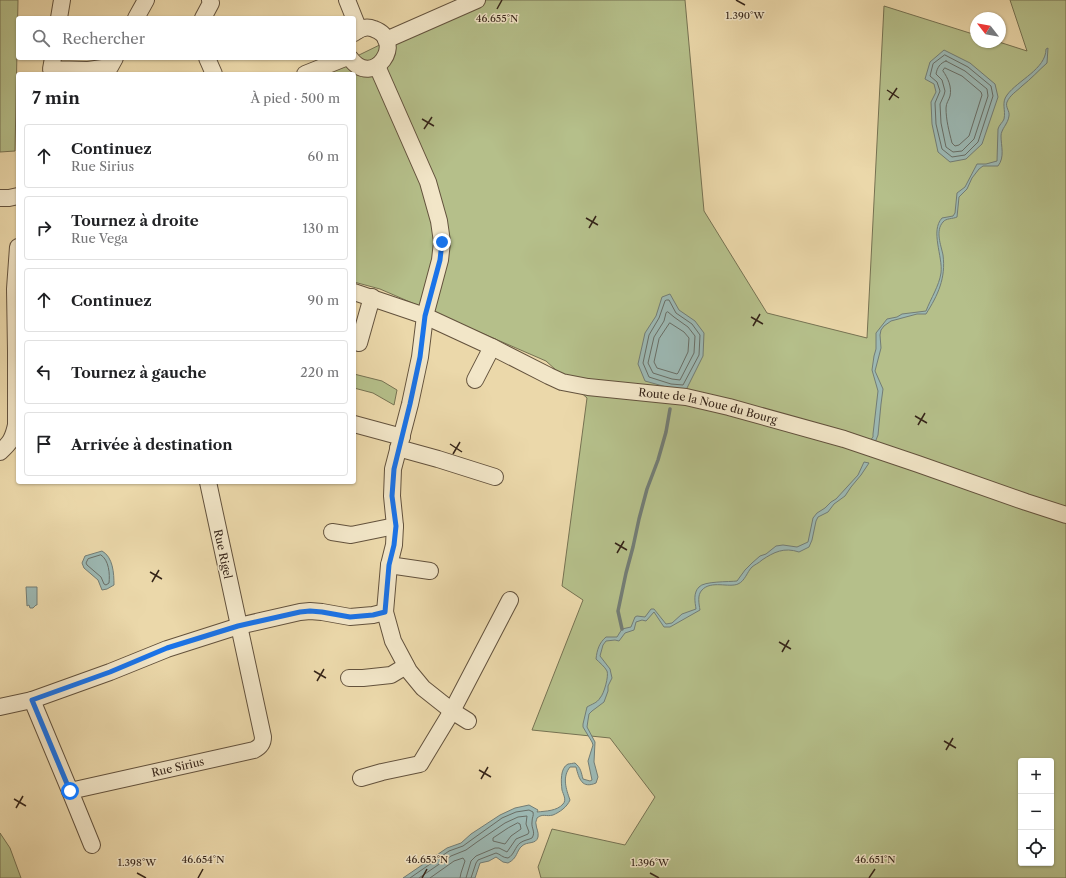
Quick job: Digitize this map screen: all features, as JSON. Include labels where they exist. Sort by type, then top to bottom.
[{"type":"street","points":[[59,16],[62,0]]},
{"type":"street","points":[[137,16],[146,0]]},
{"type":"street","points":[[204,16],[211,4],[210,0]]},
{"type":"street","points":[[347,0],[352,16]]},
{"type":"street","points":[[386,40],[477,0]]},
{"type":"street","points":[[352,60],[360,68],[369,68],[377,66],[383,62],[387,55],[388,48],[386,40],[383,34],[378,30],[365,28],[356,31]]},
{"type":"street","points":[[53,60],[51,69],[88,70],[110,67],[114,60]]},
{"type":"street","points":[[208,60],[213,72]]},
{"type":"street","points":[[310,72],[340,60]]},
{"type":"street","points":[[377,66],[428,182],[439,221],[442,242],[440,260],[425,316],[420,357],[394,469],[392,496],[396,526],[394,545],[389,565],[385,612],[393,641],[406,666],[423,688],[452,711],[468,721]]},
{"type":"street","points":[[0,198],[16,196]]},
{"type":"street","points":[[0,452],[6,447],[13,437],[16,425],[16,274]]},
{"type":"street","name":"Route de la Noue du Bourg","points":[[356,293],[425,316],[562,382],[588,388],[686,398],[730,407],[844,439],[1066,515]]},
{"type":"street","points":[[359,343],[372,298]]},
{"type":"street","points":[[475,380],[492,347]]},
{"type":"street","points":[[356,425],[438,459],[495,477]]},
{"type":"street","name":"Rue Rigel","points":[[208,484],[238,626]]},
{"type":"street","points":[[332,532],[351,535],[396,526]]},
{"type":"street","points":[[389,565],[430,571]]},
{"type":"street","points":[[360,778],[420,764],[452,711],[510,600]]},
{"type":"street","points":[[0,707],[32,700],[110,672],[167,648],[238,626],[310,611],[350,617],[373,615],[385,612]]},
{"type":"street","name":"Rue Sirius","points":[[70,791],[254,750],[261,746],[263,737],[238,626]]},
{"type":"street","points":[[349,678],[363,678],[391,674],[406,666]]},
{"type":"street","points":[[32,700],[92,845]]},
{"type":"green space","points":[[0,0],[18,0],[18,16],[16,16],[15,151],[0,152]]},
{"type":"green space","points":[[472,0],[685,0],[704,211],[767,313],[867,338],[884,6],[970,33],[970,48],[1006,48],[1006,44],[1027,51],[1010,0],[1066,0],[1066,878],[541,878],[538,867],[552,829],[625,845],[655,797],[610,738],[532,730],[583,600],[562,586],[587,398],[546,361],[380,289],[356,283],[356,72],[324,72],[349,60],[356,60],[356,56]]},
{"type":"green space","points":[[356,374],[382,381],[397,390],[394,405],[373,393],[356,389]]},
{"type":"green space","points":[[0,833],[10,848],[21,878],[0,878]]},
{"type":"water","points":[[1048,48],[1047,63],[1012,95],[1007,102],[1009,116],[1001,133],[1002,155],[1000,163],[998,166],[983,166],[979,169],[972,178],[967,189],[959,197],[957,217],[943,222],[939,230],[944,263],[942,279],[937,293],[926,314],[917,314],[891,321],[881,330],[881,348],[875,371],[883,389],[878,435],[874,447],[869,442],[873,437],[878,391],[872,370],[876,349],[876,333],[887,319],[897,317],[902,314],[926,311],[937,287],[941,273],[937,237],[939,223],[942,218],[953,216],[955,213],[957,193],[965,187],[977,164],[986,164],[997,161],[998,129],[1004,119],[1005,98],[1037,68],[1045,56],[1046,49]]},
{"type":"water","points":[[944,50],[970,63],[995,84],[998,97],[982,144],[966,159],[950,162],[938,152],[932,124],[931,102],[936,92],[934,84],[925,79],[930,62]]},
{"type":"water","points":[[670,294],[679,310],[695,321],[704,333],[703,356],[686,390],[670,388],[645,381],[638,364],[645,333],[656,316],[662,297]]},
{"type":"water","points":[[864,462],[869,463],[845,496],[834,504],[828,512],[818,517],[809,547],[799,552],[784,550],[771,555],[752,567],[738,584],[710,585],[706,587],[699,594],[700,610],[670,627],[664,627],[654,612],[646,621],[642,620],[636,622],[634,630],[625,633],[619,641],[606,641],[603,645],[600,656],[610,669],[612,678],[608,686],[608,691],[604,702],[589,714],[587,727],[595,742],[594,762],[598,777],[596,783],[591,785],[584,784],[578,775],[576,767],[570,767],[565,779],[570,800],[569,803],[556,814],[537,818],[536,823],[538,837],[535,841],[522,846],[514,859],[508,863],[503,862],[496,857],[489,861],[480,863],[475,878],[403,878],[447,848],[461,843],[471,834],[500,815],[515,808],[529,805],[538,810],[537,812],[551,810],[561,806],[565,801],[561,783],[562,772],[568,764],[575,763],[580,768],[583,779],[590,781],[592,780],[588,761],[593,745],[583,727],[583,724],[587,707],[599,700],[606,685],[607,671],[596,659],[599,647],[604,639],[606,637],[617,637],[622,629],[631,627],[635,617],[645,617],[651,609],[654,609],[666,624],[672,623],[682,614],[696,609],[695,595],[697,589],[702,585],[737,581],[752,563],[776,546],[783,545],[797,547],[808,542],[813,518],[817,513],[836,499],[858,475]]},
{"type":"water","points":[[102,551],[111,561],[114,585],[102,590],[98,580],[84,568],[82,563],[85,556]]},
{"type":"water","points":[[26,587],[37,587],[37,605],[33,608],[30,608],[29,605],[27,606]]},
{"type":"waterway","points":[[622,629],[618,611],[626,573],[647,489],[658,460],[666,432],[670,409]]},
{"type":"route","points":[[70,791],[32,700],[110,672],[167,648],[238,626],[310,611],[350,617],[373,615],[385,612],[389,565],[394,545],[396,526],[392,496],[394,469],[420,357],[425,316],[440,260],[442,242]]}]
